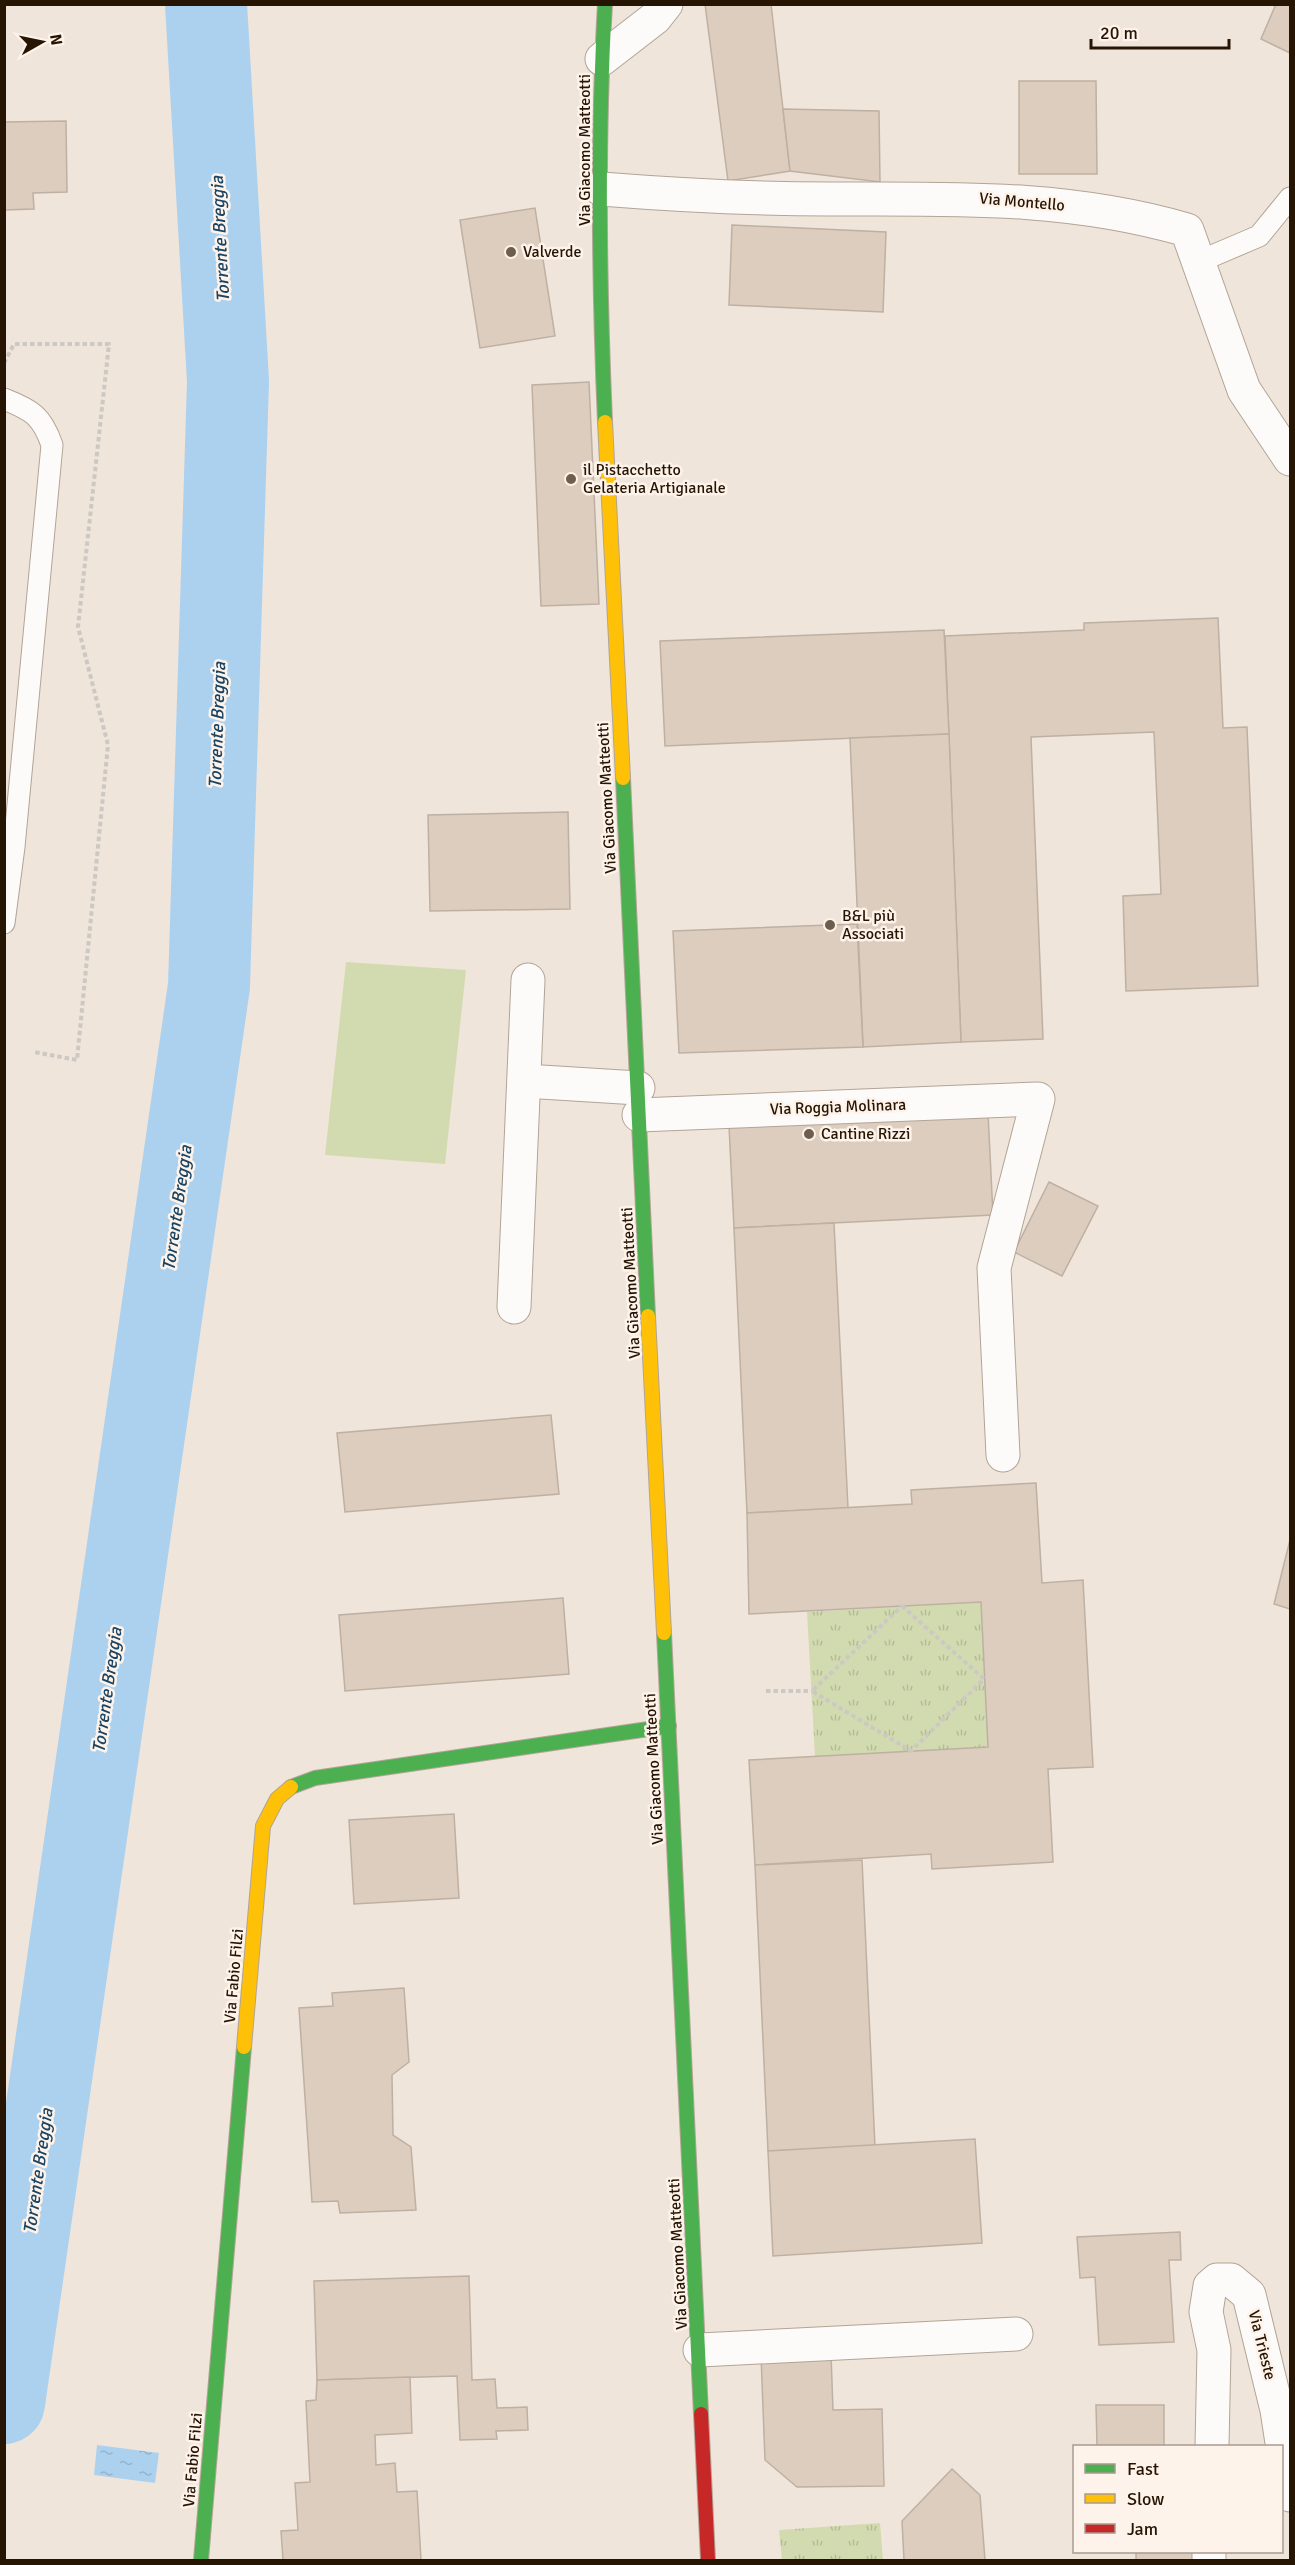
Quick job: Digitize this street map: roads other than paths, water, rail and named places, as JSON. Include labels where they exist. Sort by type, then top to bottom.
[{"type":"street","name":"Via Giacomo Matteotti","points":[[605,4],[602,59],[601,329],[700,2350],[708,2560]]},
{"type":"street","points":[[602,59],[655,18],[666,4]]},
{"type":"street","name":"Via Montello","points":[[601,189],[705,197],[960,198],[1106,210],[1187,230],[1244,390],[1290,459]]},
{"type":"street","points":[[514,1307],[528,980]]},
{"type":"street","name":"Via Roggia Molinara","points":[[525,1081],[638,1102],[1038,1099],[994,1268],[1003,1455]]},
{"type":"street","name":"Via Fabio Filzi","points":[[201,2560],[264,1826],[275,1798],[296,1783],[315,1778],[669,1726]]},
{"type":"street","name":"Via Trieste","points":[[1212,2445],[1214,2349],[1206,2312],[1210,2286],[1217,2280],[1231,2280],[1249,2295],[1278,2410],[1283,2445]]},
{"type":"street","points":[[700,2350],[1016,2334]]},
{"type":"street","name":"Via Trieste","points":[[1283,2445],[1290,2495]]},
{"type":"lane","points":[[1198,262],[1259,236],[1290,198]]},
{"type":"lane","points":[[4,399],[26,407],[44,423],[52,445],[9,855],[4,923]]},
{"type":"water","points":[[97,2445],[159,2453],[155,2483],[94,2475]]},
{"type":"waterway","name":"Torrente Breggia","points":[[4,2403],[209,986],[228,381],[206,4]]},
{"type":"place","name":"Valverde","points":[[511,252]]},
{"type":"place","name":"il Pistacchetto Gelateria Artigianale","points":[[571,479]]},
{"type":"place","name":"B&L più Associati","points":[[830,925]]},
{"type":"place","name":"Cantine Rizzi","points":[[809,1134]]}]
